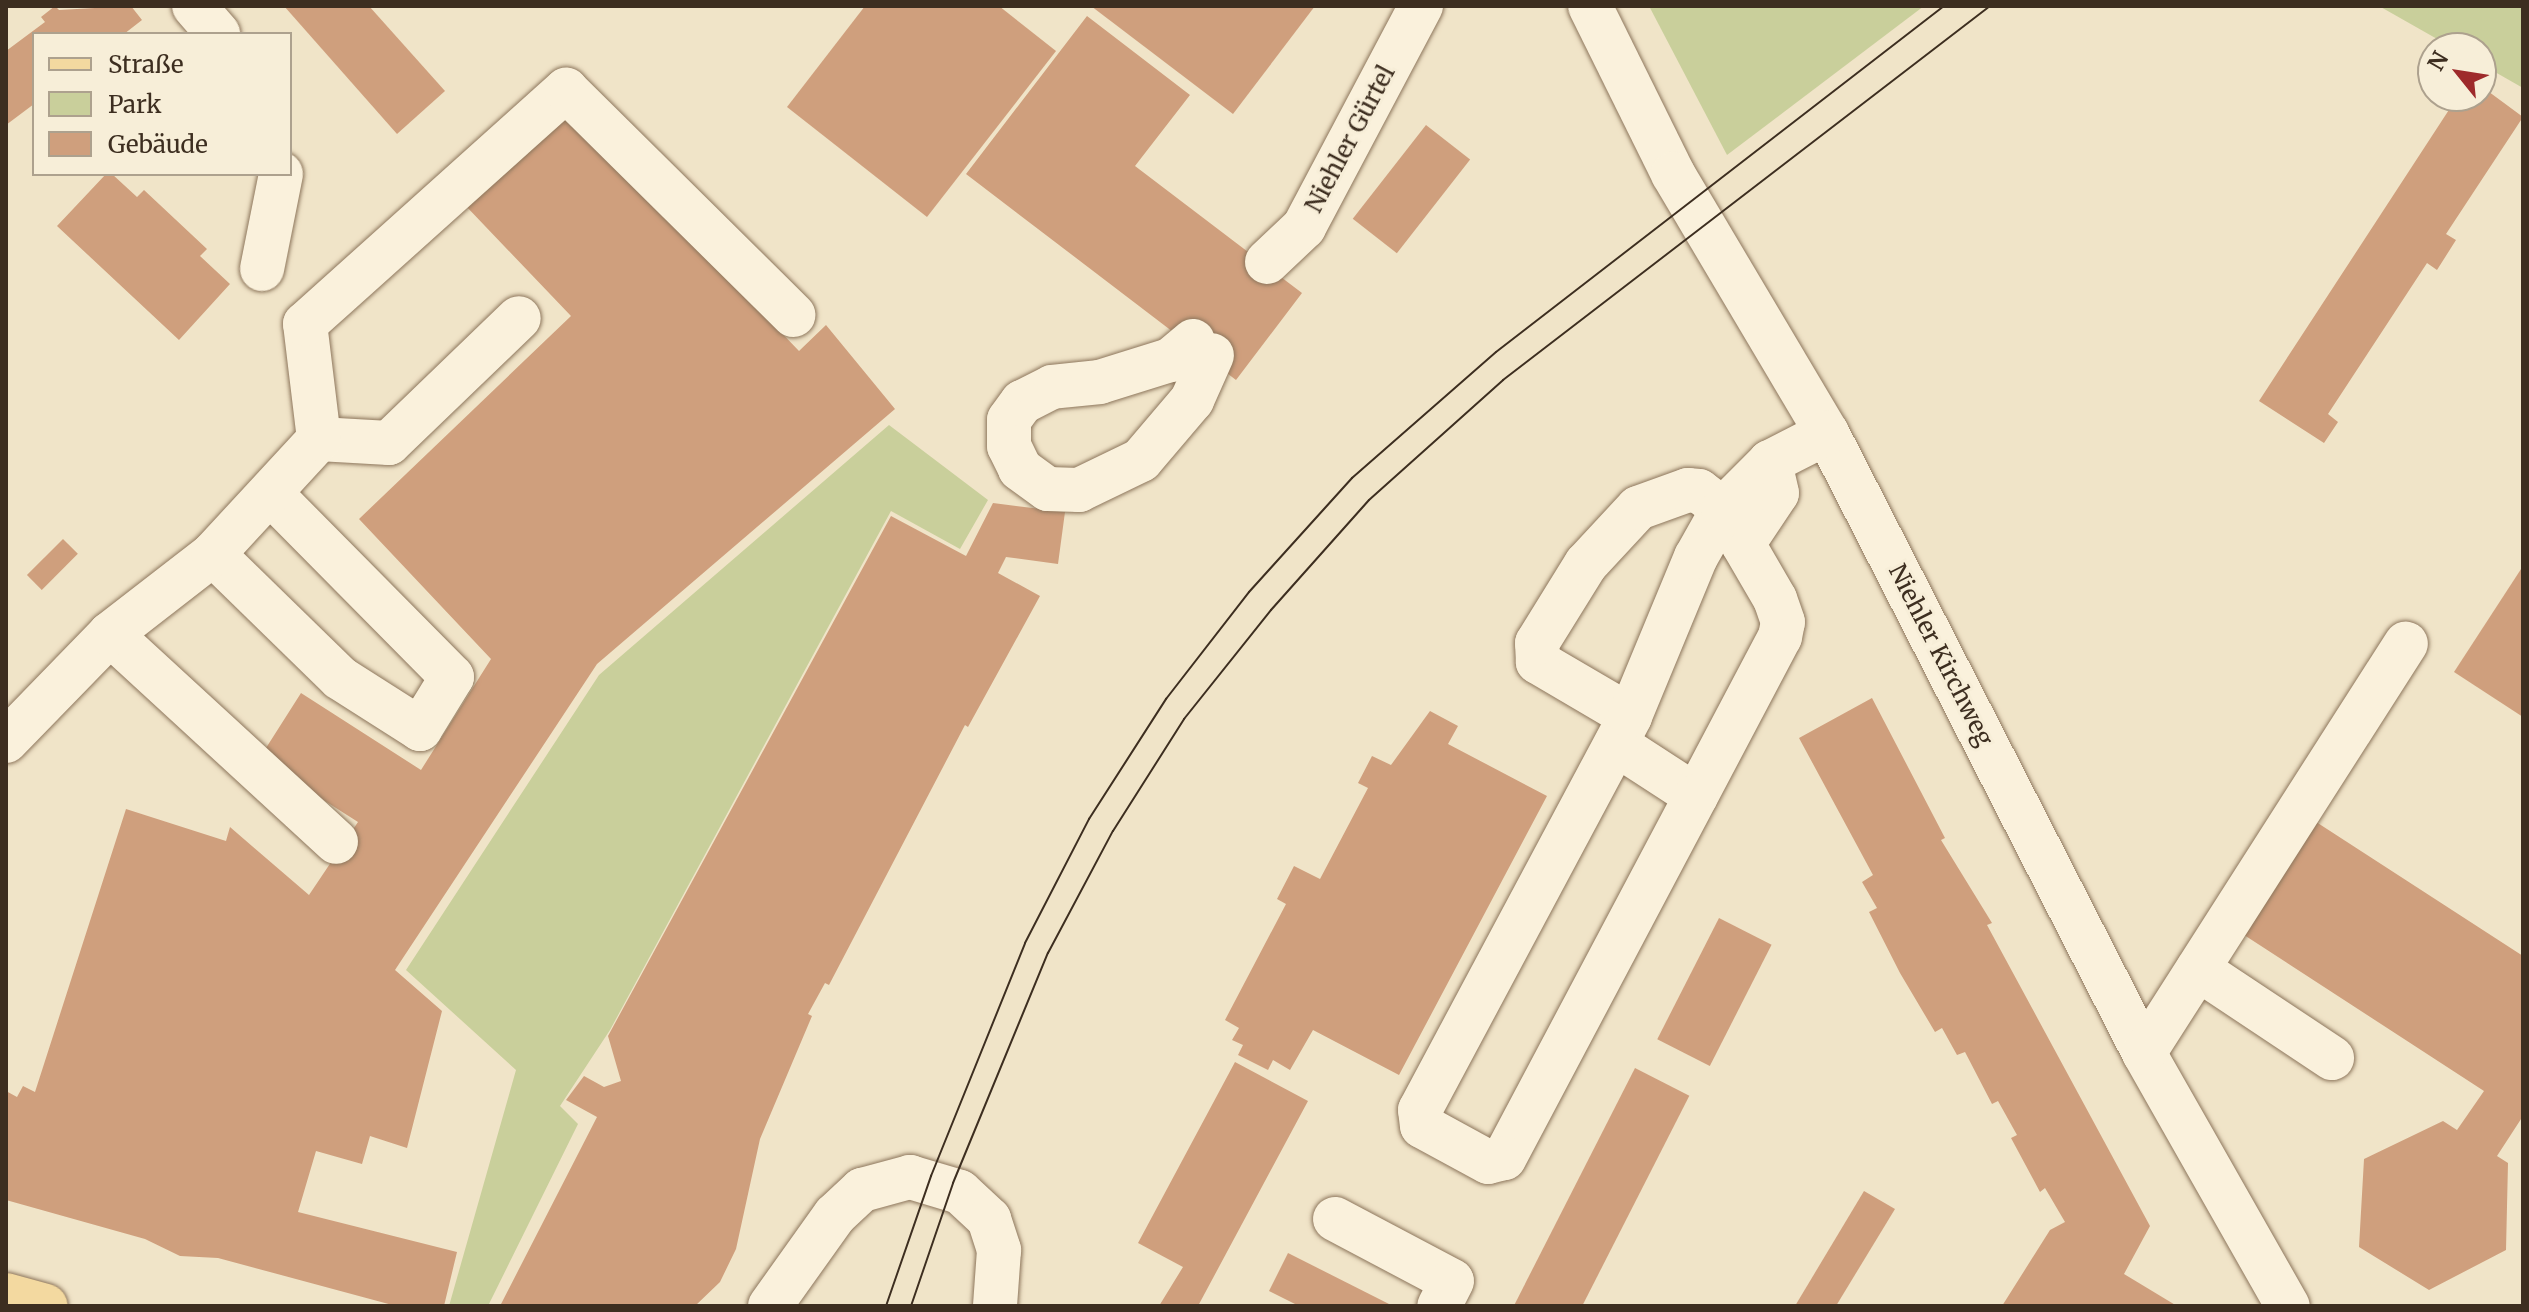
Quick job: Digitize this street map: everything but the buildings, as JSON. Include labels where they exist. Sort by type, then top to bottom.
[{"type":"main road","points":[[6,1295],[46,1306]]},
{"type":"street","points":[[194,6],[216,32]]},
{"type":"street","name":"Niehler Gürtel","points":[[1267,262],[1304,227],[1421,6]]},
{"type":"street","name":"Niehler Kirchweg","points":[[1590,6],[1673,174],[1827,433],[2144,1053],[2288,1306]]},
{"type":"street","points":[[6,741],[110,634],[213,554],[319,439],[305,324],[566,90],[793,315]]},
{"type":"street","points":[[262,269],[281,176]]},
{"type":"street","points":[[319,439],[389,443],[519,318]]},
{"type":"street","points":[[1770,462],[1777,493],[1743,544],[1775,599],[1783,622],[1780,637],[1504,1158],[1488,1162],[1422,1126],[1420,1110],[1623,730],[1696,557],[1723,509],[1770,462],[1827,433]]},
{"type":"street","points":[[1696,796],[1623,730],[1538,662],[1537,643],[1586,564],[1638,508],[1688,490],[1699,491],[1723,509]]},
{"type":"street","points":[[213,554],[340,678],[420,729],[452,677],[271,494]]},
{"type":"street","points":[[110,634],[336,842]]},
{"type":"street","points":[[2144,1053],[2406,644]]},
{"type":"street","points":[[2198,969],[2332,1058]]},
{"type":"street","points":[[770,1306],[835,1215],[862,1190],[910,1177],[960,1192],[989,1219],[999,1250],[995,1306]]},
{"type":"street","points":[[1335,1219],[1452,1281],[1439,1306]]},
{"type":"street","points":[[789,1306],[803,1260]]},
{"type":"green space","points":[[1649,6],[1924,6],[1727,155]]},
{"type":"green space","points":[[2379,6],[2523,6],[2523,88],[2497,73],[2497,32],[2425,32]]},
{"type":"green space","points":[[889,425],[988,500],[960,549],[891,511],[610,1030],[560,1106],[578,1124],[488,1306],[449,1306],[516,1070],[406,970],[599,675]]},
{"type":"tram line","points":[[886,1306],[931,1176],[1025,943],[1089,819],[1166,699],[1249,592],[1352,478],[1496,352],[1944,6]]},
{"type":"tram line","points":[[911,1306],[953,1183],[1048,953],[1113,831],[1184,719],[1271,610],[1369,500],[1503,380],[1990,6]]}]
